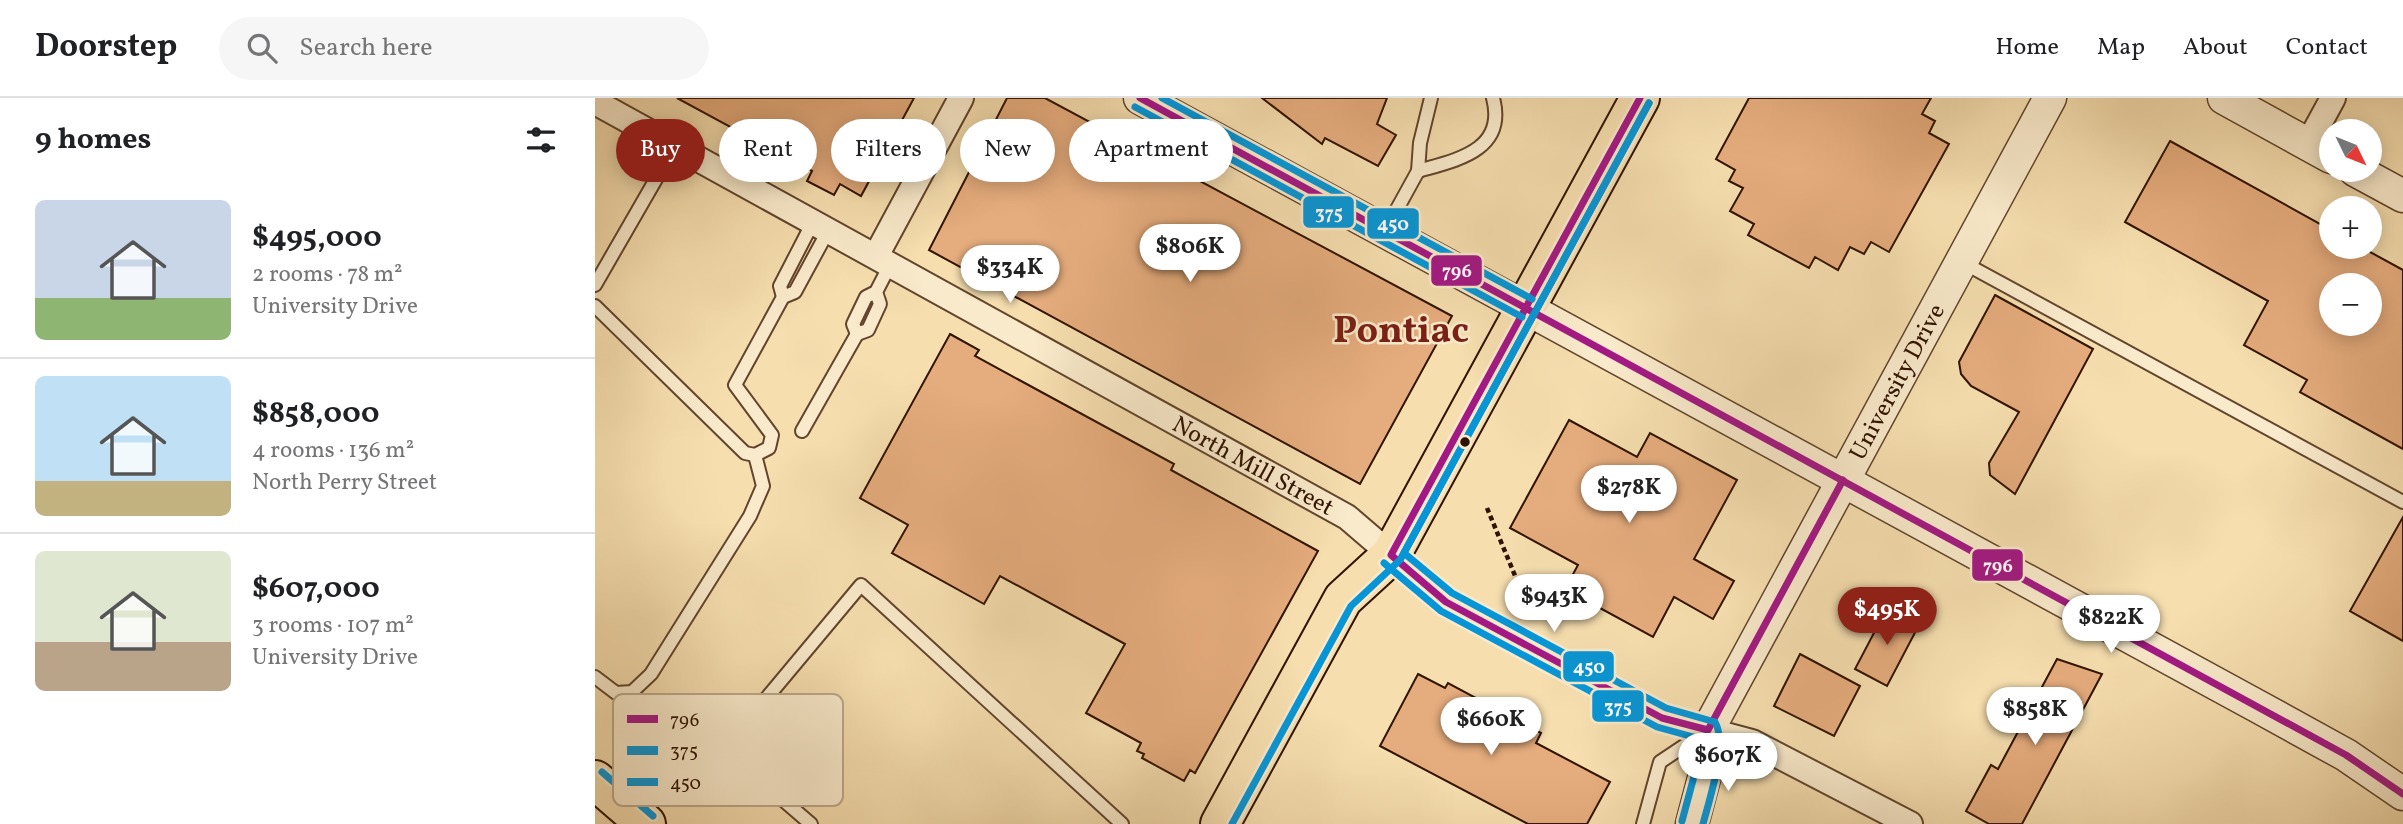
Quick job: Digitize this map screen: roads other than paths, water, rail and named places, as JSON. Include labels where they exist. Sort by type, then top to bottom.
[{"type":"main road","points":[[1220,824],[1343,599],[1391,555],[1640,98]]},
{"type":"main road","points":[[595,780],[613,796]]},
{"type":"main road","points":[[625,806],[646,824]]},
{"type":"street","points":[[883,260],[961,98]]},
{"type":"street","points":[[1140,98],[2335,749],[2403,794]]},
{"type":"street","name":"University Drive","points":[[1692,824],[1706,771],[1708,730],[2050,98]]},
{"type":"street","points":[[2224,98],[2319,150]]},
{"type":"street","points":[[2327,119],[2333,98]]},
{"type":"street","name":"North Mill Street","points":[[595,102],[626,119]]},
{"type":"street","name":"North Mill Street","points":[[705,162],[1347,517],[1446,602],[1662,718],[1752,742],[1910,824]]},
{"type":"street","points":[[2377,182],[2403,196]]},
{"type":"lane","points":[[1385,231],[1418,171],[1420,143],[1431,98]]},
{"type":"lane","points":[[1418,171],[1474,153],[1487,141],[1496,109],[1493,98]]},
{"type":"lane","points":[[595,285],[654,182]]},
{"type":"lane","points":[[595,306],[745,453],[755,455],[769,448],[772,435],[735,385],[783,296],[795,292],[821,226]]},
{"type":"lane","points":[[802,431],[857,334],[853,324],[866,297],[876,292],[883,260]]},
{"type":"lane","points":[[1962,261],[2403,502]]},
{"type":"lane","points":[[595,677],[616,693],[624,693],[632,692],[651,674],[750,516],[763,486],[755,455]]},
{"type":"lane","points":[[770,694],[861,585],[1118,823]]},
{"type":"lane","points":[[1643,824],[1660,762],[1708,730]]},
{"type":"lane","points":[[790,806],[811,824]]},
{"type":"district","name":"Pontiac","points":[[1401,329]]}]
